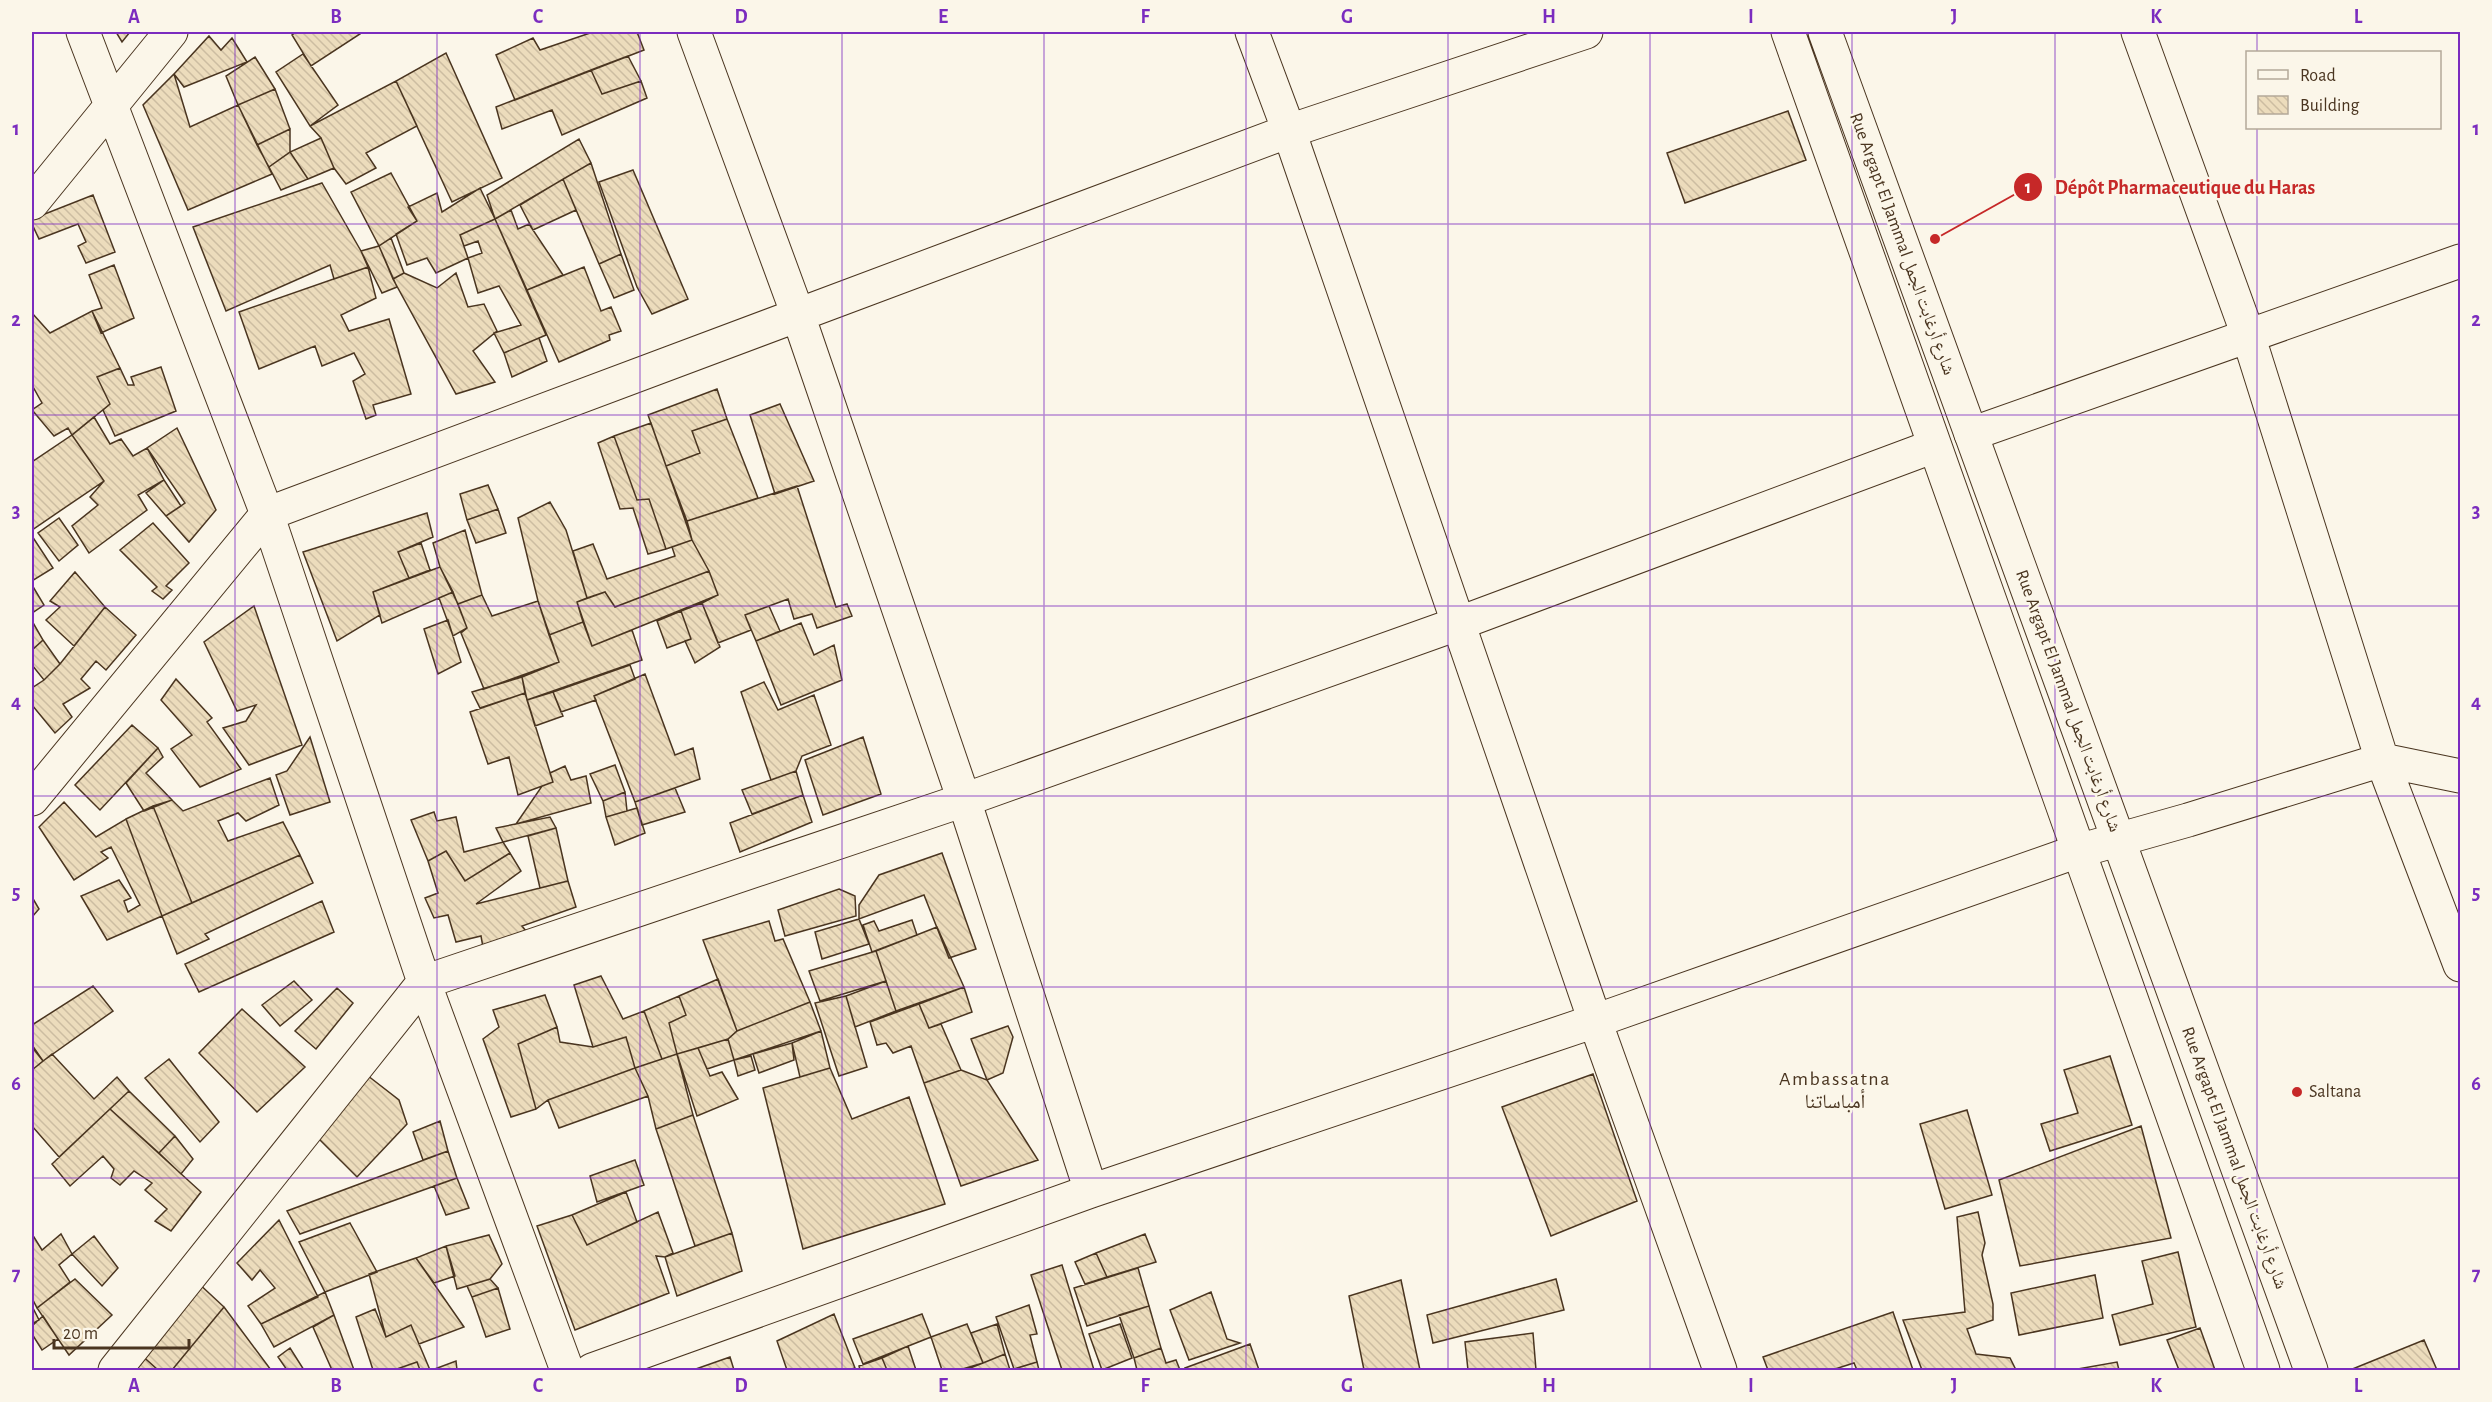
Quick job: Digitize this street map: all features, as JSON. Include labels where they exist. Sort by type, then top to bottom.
[{"type":"street","points":[[83,32],[267,514],[424,982],[567,1371]]},
{"type":"street","points":[[32,203],[171,32]]},
{"type":"street","points":[[694,32],[798,315],[964,800],[1091,1191]]},
{"type":"street","points":[[1252,32],[1289,131],[1595,1021],[1720,1371]]},
{"type":"street","points":[[32,799],[267,514],[1289,131],[1586,32]]},
{"type":"street","name":"Rue Argapt El Jammal شارع أرغابت الجمل","points":[[1788,32],[2263,1371]]},
{"type":"street","name":"Rue Argapt El Jammal شارع أرغابت الجمل","points":[[1825,32],[2311,1371]]},
{"type":"street","points":[[2138,32],[2247,335],[2382,760],[2460,965]]},
{"type":"street","points":[[1971,434],[2460,261]]},
{"type":"street","points":[[115,1371],[424,982],[964,800],[1457,624],[1934,446]]},
{"type":"street","points":[[592,1371],[1091,1191],[1595,1021],[2078,850],[2382,760],[2460,776]]},
{"type":"building","points":[[116,32],[130,32],[122,42]]},
{"type":"building","points":[[296,32],[363,32],[311,66],[292,35]]},
{"type":"building","points":[[593,32],[637,32],[644,50],[515,100],[496,55],[533,38],[540,50]]},
{"type":"building","points":[[209,36],[221,50],[232,38],[247,62],[184,87],[174,74]]},
{"type":"building","points":[[446,53],[502,178],[452,202],[396,81]]},
{"type":"building","points":[[303,54],[338,105],[310,126],[276,72]]},
{"type":"building","points":[[628,56],[641,81],[602,94],[591,70]]},
{"type":"building","points":[[255,57],[275,89],[238,105],[226,76]]},
{"type":"building","points":[[591,70],[602,94],[641,81],[647,98],[562,135],[552,110],[502,129],[496,107]]},
{"type":"building","points":[[174,74],[190,127],[238,105],[272,174],[188,210],[143,105]]},
{"type":"building","points":[[396,81],[417,126],[366,153],[376,168],[346,184],[334,168],[321,138],[310,126]]},
{"type":"building","points":[[275,89],[290,129],[257,145],[238,105]]},
{"type":"building","points":[[1788,111],[1806,160],[1685,203],[1667,153]]},
{"type":"building","points":[[290,129],[290,152],[269,167],[257,145]]},
{"type":"building","points":[[321,138],[334,168],[308,179],[290,152]]},
{"type":"building","points":[[579,139],[591,163],[495,219],[487,195]]},
{"type":"building","points":[[290,152],[308,179],[281,190],[269,167]]},
{"type":"building","points":[[591,163],[621,254],[599,264],[563,179]]},
{"type":"building","points":[[633,170],[688,299],[652,314],[637,287],[599,182]]},
{"type":"building","points":[[391,173],[417,221],[379,246],[351,192]]},
{"type":"building","points":[[563,179],[576,210],[533,230],[520,205]]},
{"type":"building","points":[[322,183],[368,267],[334,279],[330,265],[226,311],[193,227]]},
{"type":"building","points":[[480,188],[495,219],[460,235],[468,258],[436,273],[427,258],[407,265],[396,234],[417,221],[408,207],[437,193],[442,212]]},
{"type":"building","points":[[93,195],[115,252],[86,263],[78,246],[86,242],[78,224],[39,239],[32,219]]},
{"type":"building","points":[[511,210],[518,229],[529,224],[563,275],[527,290],[495,219]]},
{"type":"building","points":[[495,219],[546,335],[504,353],[494,333],[521,325],[499,286],[478,293],[468,258],[482,253],[478,241],[464,246],[460,235]]},
{"type":"building","points":[[391,238],[404,273],[393,279],[379,246]]},
{"type":"building","points":[[379,246],[397,287],[382,293],[361,251]]},
{"type":"building","points":[[621,254],[634,290],[614,298],[599,264]]},
{"type":"building","points":[[114,265],[134,318],[101,333],[92,311],[102,308],[89,275]]},
{"type":"building","points":[[368,267],[376,298],[341,315],[349,331],[389,319],[411,394],[373,405],[376,415],[366,419],[353,381],[365,374],[354,353],[322,366],[315,346],[259,369],[239,312]]},
{"type":"building","points":[[584,267],[601,311],[611,307],[621,331],[609,335],[610,340],[559,362],[527,290]]},
{"type":"building","points":[[404,273],[437,288],[456,273],[468,307],[484,304],[497,331],[473,351],[495,382],[456,394],[393,279]]},
{"type":"building","points":[[92,311],[120,368],[97,377],[110,404],[72,435],[68,428],[54,436],[32,410],[42,403],[32,385],[32,313],[50,333]]},
{"type":"building","points":[[539,338],[547,361],[512,377],[504,353]]},
{"type":"building","points":[[161,367],[176,411],[115,436],[103,410],[110,404],[97,377],[120,368],[128,385],[134,385],[131,377]]},
{"type":"building","points":[[717,389],[727,419],[692,431],[700,453],[666,466],[648,415]]},
{"type":"building","points":[[780,404],[814,481],[775,494],[750,415]]},
{"type":"building","points":[[94,417],[110,444],[121,439],[133,456],[147,448],[164,480],[138,495],[147,510],[89,553],[72,526],[98,505],[90,497],[104,481],[72,435]]},
{"type":"building","points":[[727,419],[758,498],[687,521],[666,466],[700,453],[692,431]]},
{"type":"building","points":[[651,423],[692,540],[666,549],[649,499],[637,500],[614,436]]},
{"type":"building","points":[[177,428],[216,510],[189,542],[166,516],[185,503],[147,448]]},
{"type":"building","points":[[72,435],[104,481],[32,530],[32,462]]},
{"type":"building","points":[[614,436],[637,500],[649,499],[666,549],[648,554],[633,508],[620,509],[598,443]]},
{"type":"building","points":[[164,480],[181,506],[166,516],[146,493]]},
{"type":"building","points":[[488,485],[498,509],[467,520],[460,494]]},
{"type":"building","points":[[797,486],[836,607],[847,604],[852,616],[817,628],[812,614],[794,619],[788,599],[745,615],[751,630],[718,643],[702,603],[718,595],[709,571],[692,540],[687,521]]},
{"type":"building","points":[[550,502],[566,530],[587,598],[577,602],[583,622],[549,635],[538,601],[518,518]]},
{"type":"building","points":[[498,509],[506,533],[476,543],[467,520]]},
{"type":"building","points":[[427,513],[433,537],[398,552],[409,578],[373,592],[380,615],[337,641],[303,552]]},
{"type":"building","points":[[59,518],[78,545],[59,561],[38,533]]},
{"type":"building","points":[[153,523],[189,563],[166,586],[172,590],[163,599],[152,591],[157,587],[120,550]]},
{"type":"building","points":[[465,530],[482,595],[458,604],[440,567],[433,543]]},
{"type":"building","points":[[32,536],[53,568],[32,581]]},
{"type":"building","points":[[692,540],[709,571],[615,607],[605,592],[587,598],[573,551],[593,544],[607,579],[675,556],[672,547]]},
{"type":"building","points":[[421,543],[430,570],[409,578],[398,552]]},
{"type":"building","points":[[440,567],[453,592],[382,623],[373,592]]},
{"type":"building","points":[[709,571],[718,595],[592,646],[577,602],[605,592],[615,607]]},
{"type":"building","points":[[75,572],[105,607],[74,646],[46,620],[60,607],[50,601]]},
{"type":"building","points":[[32,585],[44,605],[32,613]]},
{"type":"building","points":[[453,592],[467,628],[453,636],[439,598]]},
{"type":"building","points":[[482,595],[492,616],[538,601],[559,662],[484,689],[461,633],[467,628],[458,604]]},
{"type":"building","points":[[702,603],[720,647],[695,663],[685,641],[691,639],[681,611]]},
{"type":"building","points":[[254,606],[302,745],[249,765],[223,728],[246,721],[256,705],[237,711],[204,642]]},
{"type":"building","points":[[769,606],[780,631],[756,641],[745,615]]},
{"type":"building","points":[[105,607],[136,635],[106,670],[96,661],[81,679],[90,688],[63,704],[72,717],[55,733],[32,705],[32,688],[60,664]]},
{"type":"building","points":[[681,611],[691,639],[667,648],[657,621]]},
{"type":"building","points":[[448,620],[461,662],[438,674],[424,629]]},
{"type":"building","points":[[32,621],[43,640],[32,650]]},
{"type":"building","points":[[583,622],[592,646],[632,630],[642,660],[527,700],[522,677],[559,662],[549,635]]},
{"type":"building","points":[[801,623],[814,655],[834,645],[842,680],[781,705],[756,641]]},
{"type":"building","points":[[43,640],[60,664],[44,680],[32,665],[32,650]]},
{"type":"building","points":[[630,665],[635,679],[594,696],[596,700],[561,712],[553,692]]},
{"type":"building","points":[[645,674],[675,755],[693,748],[700,779],[635,802],[594,696]]},
{"type":"building","points":[[522,677],[525,693],[480,708],[472,692]]},
{"type":"building","points":[[176,679],[212,718],[207,722],[241,769],[200,787],[171,749],[192,735],[161,700]]},
{"type":"building","points":[[764,682],[778,710],[814,695],[831,745],[802,756],[796,771],[771,780],[741,692]]},
{"type":"building","points":[[553,692],[563,716],[535,726],[527,700]]},
{"type":"building","points":[[525,693],[553,782],[518,795],[509,757],[488,764],[470,712]]},
{"type":"building","points":[[132,725],[158,748],[100,810],[75,785]]},
{"type":"building","points":[[310,737],[330,802],[290,815],[276,775],[287,771]]},
{"type":"building","points":[[863,737],[881,794],[823,815],[805,760]]},
{"type":"building","points":[[158,748],[163,757],[146,773],[172,800],[144,811],[126,783]]},
{"type":"building","points":[[615,765],[625,792],[603,801],[590,774]]},
{"type":"building","points":[[565,766],[571,780],[586,776],[591,803],[516,824],[542,786],[553,782],[550,773]]},
{"type":"building","points":[[796,771],[803,795],[752,814],[742,790]]},
{"type":"building","points":[[270,778],[279,805],[246,821],[238,813],[218,821],[228,841],[283,822],[300,855],[192,903],[153,806],[172,800],[183,811]]},
{"type":"building","points":[[675,788],[685,812],[642,825],[635,802]]},
{"type":"building","points":[[625,792],[627,811],[606,817],[603,801]]},
{"type":"building","points":[[803,795],[812,822],[740,852],[730,823]]},
{"type":"building","points":[[64,802],[96,837],[126,819],[162,916],[107,940],[81,896],[119,880],[131,898],[124,901],[128,912],[140,905],[111,847],[101,852],[108,858],[74,880],[39,827]]},
{"type":"building","points":[[153,806],[192,903],[162,916],[126,819]]},
{"type":"building","points":[[637,808],[645,833],[615,845],[606,817]]},
{"type":"building","points":[[434,812],[437,821],[456,817],[464,852],[503,842],[510,853],[465,881],[446,851],[428,861],[411,820]]},
{"type":"building","points":[[550,817],[556,828],[503,842],[496,828]]},
{"type":"building","points":[[556,828],[568,881],[540,888],[528,836]]},
{"type":"building","points":[[446,851],[465,881],[510,853],[521,871],[476,904],[568,881],[576,907],[522,926],[530,936],[484,953],[481,936],[456,942],[448,915],[434,918],[425,898],[438,893],[428,861]]},
{"type":"building","points":[[942,853],[976,949],[949,958],[924,895],[859,919],[859,905],[879,875]]},
{"type":"building","points":[[300,855],[313,883],[205,934],[209,939],[177,954],[162,916]]},
{"type":"building","points":[[839,889],[855,896],[856,916],[785,936],[778,910]]},
{"type":"building","points":[[32,897],[39,909],[32,917]]},
{"type":"building","points":[[322,901],[334,932],[199,992],[185,964]]},
{"type":"building","points":[[859,919],[869,944],[822,959],[815,932]]},
{"type":"building","points":[[912,920],[917,935],[872,952],[863,925],[874,921],[879,931]]},
{"type":"building","points":[[769,921],[775,941],[783,939],[810,1002],[737,1031],[703,940]]},
{"type":"building","points":[[937,927],[964,987],[896,1011],[876,951]]},
{"type":"building","points":[[876,951],[886,981],[820,1001],[809,971]]},
{"type":"building","points":[[601,976],[623,1019],[644,1011],[662,1059],[635,1068],[626,1037],[593,1047],[574,985]]},
{"type":"building","points":[[718,979],[737,1031],[728,1039],[677,1054],[669,1023],[686,1015],[679,996]]},
{"type":"building","points":[[294,981],[312,1000],[280,1026],[262,1005]]},
{"type":"building","points":[[886,981],[896,1011],[855,1027],[846,996]]},
{"type":"building","points":[[93,986],[113,1011],[43,1061],[32,1045],[32,1025]]},
{"type":"building","points":[[964,987],[972,1012],[929,1028],[919,1004]]},
{"type":"building","points":[[337,988],[353,1003],[316,1049],[295,1031]]},
{"type":"building","points":[[545,995],[557,1027],[518,1044],[536,1109],[511,1117],[483,1039],[499,1027],[493,1010]]},
{"type":"building","points":[[679,996],[686,1015],[669,1023],[677,1054],[662,1059],[644,1011]]},
{"type":"building","points":[[846,996],[867,1067],[839,1076],[815,1003]]},
{"type":"building","points":[[810,1002],[821,1031],[734,1060],[728,1039],[737,1031]]},
{"type":"building","points":[[919,1004],[929,1028],[941,1024],[961,1070],[924,1083],[911,1046],[893,1053],[886,1043],[877,1045],[870,1022]]},
{"type":"building","points":[[242,1009],[305,1067],[257,1112],[199,1053]]},
{"type":"building","points":[[1008,1026],[1013,1037],[1003,1073],[987,1080],[971,1039]]},
{"type":"building","points":[[557,1027],[560,1042],[593,1047],[626,1037],[635,1068],[548,1100],[536,1109],[518,1044]]},
{"type":"building","points":[[821,1031],[830,1068],[800,1077],[792,1043]]},
{"type":"building","points":[[728,1039],[734,1060],[707,1069],[698,1048]]},
{"type":"building","points":[[792,1043],[794,1060],[759,1073],[753,1054]]},
{"type":"building","points":[[32,1047],[43,1061],[32,1070]]},
{"type":"building","points":[[698,1048],[710,1076],[722,1072],[738,1099],[697,1116],[677,1054]]},
{"type":"building","points":[[52,1054],[94,1099],[117,1077],[129,1091],[59,1157],[32,1126],[32,1070]]},
{"type":"building","points":[[677,1054],[693,1115],[656,1129],[648,1096],[635,1068]]},
{"type":"building","points":[[751,1056],[755,1070],[738,1076],[734,1060]]},
{"type":"building","points":[[2110,1056],[2132,1125],[2050,1151],[2041,1124],[2078,1113],[2064,1070]]},
{"type":"building","points":[[169,1059],[219,1122],[200,1142],[145,1078]]},
{"type":"building","points":[[635,1068],[648,1096],[559,1128],[548,1100]]},
{"type":"building","points":[[830,1068],[852,1119],[909,1097],[945,1204],[803,1249],[763,1088]]},
{"type":"building","points":[[961,1070],[987,1080],[1038,1160],[961,1186],[924,1083]]},
{"type":"building","points":[[363,1072],[399,1100],[407,1124],[357,1177],[312,1132]]},
{"type":"building","points":[[1593,1074],[1637,1201],[1551,1236],[1502,1107]]},
{"type":"building","points":[[129,1091],[175,1136],[159,1153],[110,1109]]},
{"type":"building","points":[[110,1109],[201,1192],[171,1231],[155,1221],[167,1209],[145,1190],[152,1183],[134,1171],[120,1185],[111,1178],[114,1169],[103,1156],[70,1186],[52,1164]]},
{"type":"building","points":[[1967,1110],[1992,1195],[1945,1209],[1920,1124]]},
{"type":"building","points":[[693,1115],[732,1233],[695,1246],[656,1129]]},
{"type":"building","points":[[440,1121],[448,1151],[423,1160],[413,1132]]},
{"type":"building","points":[[2141,1126],[2171,1238],[2020,1266],[1999,1180]]},
{"type":"building","points":[[175,1136],[193,1159],[181,1174],[159,1153]]},
{"type":"building","points":[[448,1151],[457,1178],[300,1234],[287,1211]]},
{"type":"building","points":[[635,1160],[644,1185],[597,1202],[590,1176]]},
{"type":"building","points":[[457,1178],[469,1208],[446,1215],[434,1186]]},
{"type":"building","points":[[626,1192],[637,1222],[587,1245],[572,1215]]},
{"type":"building","points":[[658,1212],[673,1253],[665,1257],[656,1256],[669,1293],[575,1330],[537,1226],[572,1215],[587,1245]]},
{"type":"building","points":[[1978,1212],[1985,1243],[1982,1255],[1993,1304],[1993,1320],[1967,1329],[1976,1354],[2010,1358],[2016,1370],[1922,1370],[1903,1320],[1965,1312],[1957,1217]]},
{"type":"building","points":[[279,1220],[318,1297],[261,1324],[248,1306],[275,1288],[260,1270],[252,1280],[237,1263]]},
{"type":"building","points":[[350,1223],[377,1272],[325,1292],[299,1242]]},
{"type":"building","points":[[732,1233],[742,1271],[677,1296],[665,1257]]},
{"type":"building","points":[[32,1234],[42,1250],[61,1234],[72,1254],[59,1265],[70,1282],[37,1308],[32,1298]]},
{"type":"building","points":[[1145,1234],[1156,1262],[1107,1277],[1096,1253]]},
{"type":"building","points":[[489,1235],[502,1264],[490,1279],[457,1289],[446,1246]]},
{"type":"building","points":[[94,1236],[118,1268],[102,1286],[72,1254]]},
{"type":"building","points":[[446,1246],[455,1276],[434,1283],[416,1258]]},
{"type":"building","points":[[2178,1252],[2196,1327],[2120,1345],[2112,1315],[2153,1304],[2142,1261]]},
{"type":"building","points":[[1096,1253],[1107,1277],[1085,1284],[1075,1262]]},
{"type":"building","points":[[416,1258],[464,1327],[419,1344],[411,1325],[386,1337],[369,1274]]},
{"type":"building","points":[[1062,1265],[1094,1370],[1062,1370],[1031,1275]]},
{"type":"building","points":[[1138,1268],[1149,1306],[1087,1326],[1074,1288]]},
{"type":"building","points":[[2095,1275],[2103,1318],[2019,1335],[2011,1293]]},
{"type":"building","points":[[75,1279],[112,1315],[69,1355],[37,1308]]},
{"type":"building","points":[[490,1279],[498,1288],[472,1297],[467,1286]]},
{"type":"building","points":[[1556,1279],[1564,1310],[1433,1343],[1427,1315]]},
{"type":"building","points":[[1401,1280],[1420,1370],[1364,1370],[1349,1296]]},
{"type":"building","points":[[196,1281],[224,1307],[172,1370],[158,1370],[138,1352]]},
{"type":"building","points":[[498,1288],[510,1329],[486,1337],[472,1297]]},
{"type":"building","points":[[325,1292],[334,1315],[274,1347],[261,1324]]},
{"type":"building","points":[[1211,1292],[1227,1339],[1240,1343],[1189,1360],[1170,1310]]},
{"type":"building","points":[[1029,1305],[1037,1334],[1030,1335],[1037,1362],[1014,1369],[996,1317]]},
{"type":"building","points":[[32,1306],[39,1320],[32,1324]]},
{"type":"building","points":[[1149,1306],[1161,1348],[1134,1358],[1119,1315]]},
{"type":"building","points":[[224,1307],[271,1370],[172,1370]]},
{"type":"building","points":[[375,1309],[386,1337],[411,1325],[430,1370],[373,1370],[356,1317]]},
{"type":"building","points":[[1893,1312],[1913,1370],[1857,1370],[1854,1363],[1832,1370],[1768,1370],[1763,1357]]},
{"type":"building","points":[[834,1314],[855,1368],[787,1370],[777,1341]]},
{"type":"building","points":[[922,1314],[931,1337],[863,1364],[853,1339]]},
{"type":"building","points":[[334,1315],[354,1370],[332,1370],[313,1327]]},
{"type":"building","points":[[43,1316],[58,1339],[42,1350],[32,1334],[32,1326]]},
{"type":"building","points":[[967,1324],[983,1363],[959,1370],[942,1370],[931,1337]]},
{"type":"building","points":[[997,1324],[1005,1354],[983,1363],[971,1333]]},
{"type":"building","points":[[1120,1324],[1132,1358],[1102,1370],[1089,1334]]},
{"type":"building","points":[[2200,1328],[2215,1370],[2179,1370],[2167,1340]]},
{"type":"building","points":[[1533,1333],[1536,1370],[1468,1370],[1465,1342]]},
{"type":"building","points":[[2424,1340],[2437,1370],[2350,1370]]},
{"type":"building","points":[[1250,1344],[1259,1370],[1186,1370],[1185,1368]]},
{"type":"building","points":[[908,1346],[916,1370],[887,1370],[882,1358]]},
{"type":"building","points":[[290,1348],[304,1370],[287,1370],[278,1357]]},
{"type":"building","points":[[1161,1348],[1166,1363],[1176,1360],[1180,1370],[1137,1370],[1134,1358]]},
{"type":"building","points":[[138,1352],[158,1370],[124,1370]]},
{"type":"building","points":[[1005,1354],[1010,1370],[965,1370],[983,1363]]},
{"type":"building","points":[[730,1357],[734,1370],[693,1370]]},
{"type":"building","points":[[882,1358],[887,1370],[860,1370],[859,1366]]},
{"type":"building","points":[[456,1361],[457,1370],[432,1370]]},
{"type":"building","points":[[417,1362],[420,1370],[394,1370]]},
{"type":"building","points":[[1037,1362],[1039,1370],[1014,1369]]},
{"type":"building","points":[[2117,1362],[2119,1370],[2072,1370]]},
{"type":"place","name":"Dépôt Pharmaceutique du Haras","points":[[1935,239]]},
{"type":"place","name":"Saltana","points":[[2297,1092]]},
{"type":"district","name":"Ambassatna أمباساتنا","points":[[1835,1090]]}]
